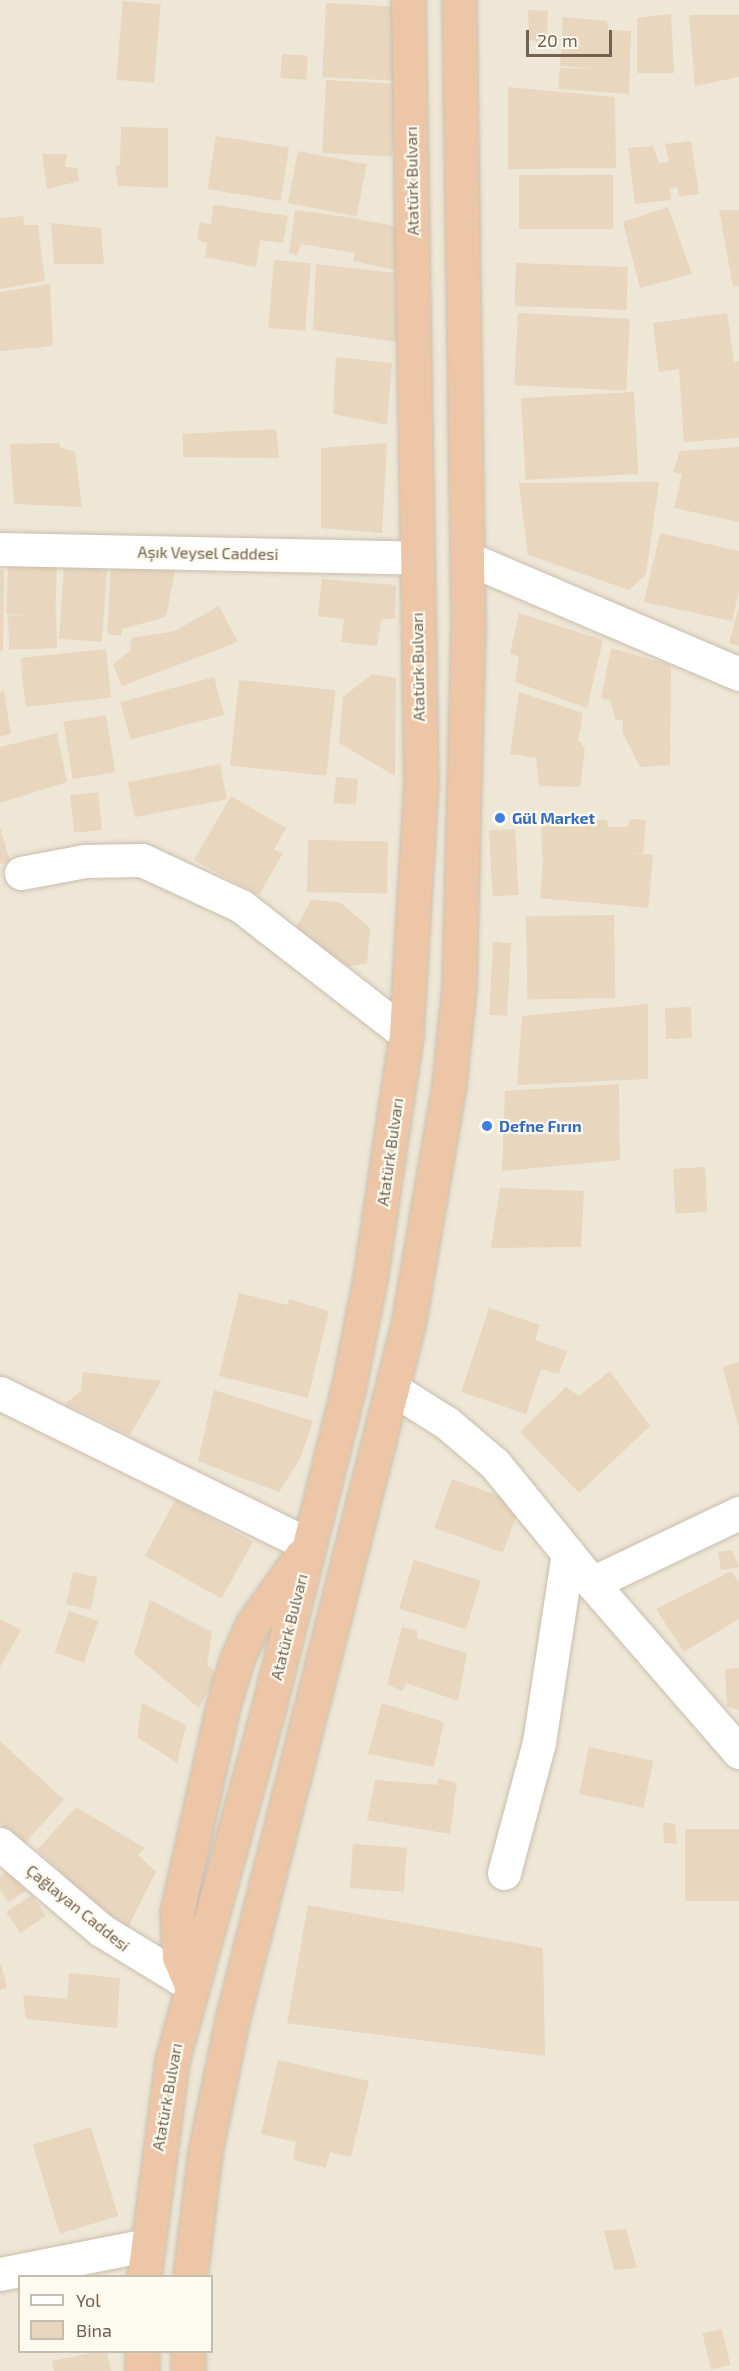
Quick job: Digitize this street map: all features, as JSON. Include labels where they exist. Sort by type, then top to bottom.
[{"type":"highway","name":"Atatürk Bulvarı","points":[[144,2275],[146,2245],[172,2061],[309,1545],[362,1322],[406,1034],[421,785],[408,0]]},
{"type":"highway","points":[[190,2275],[205,2152],[232,2019],[393,1389],[440,1150],[459,988],[467,558],[459,0]]},
{"type":"highway","points":[[410,985],[459,988]]},
{"type":"highway","points":[[191,1985],[179,1957],[177,1912],[223,1706],[237,1659],[252,1625],[309,1545]]},
{"type":"highway","points":[[142,2353],[142,2371]]},
{"type":"highway","points":[[188,2353],[188,2371]]},
{"type":"street","name":"Aşık Veysel Caddesi","points":[[0,549],[416,558]]},
{"type":"street","points":[[467,558],[739,674]]},
{"type":"street","points":[[21,873],[85,861],[142,861],[241,906],[406,1034]]},
{"type":"street","points":[[393,1389],[447,1423],[495,1464],[592,1583],[739,1752]]},
{"type":"street","points":[[0,1393],[309,1545]]},
{"type":"street","points":[[592,1583],[739,1513]]},
{"type":"street","points":[[504,1873],[539,1742],[568,1553]]},
{"type":"street","name":"Çağlayan Caddesi","points":[[0,1844],[101,1930],[191,1985]]},
{"type":"street","points":[[0,2274],[146,2245]]},
{"type":"shaded area","points":[[0,0],[739,0],[739,2371],[0,2371]]},
{"type":"building","points":[[123,1],[161,4],[154,83],[116,80]]},
{"type":"building","points":[[326,3],[399,7],[395,81],[322,77]]},
{"type":"building","points":[[528,10],[548,11],[547,42],[529,40]]},
{"type":"building","points":[[671,14],[674,73],[637,73],[637,18]]},
{"type":"building","points":[[689,15],[739,15],[739,77],[695,86]]},
{"type":"building","points":[[563,17],[607,21],[608,30],[631,31],[629,94],[558,89],[560,68],[596,69],[560,66]]},
{"type":"building","points":[[282,54],[308,56],[306,80],[280,78]]},
{"type":"building","points":[[326,80],[396,84],[392,157],[322,153]]},
{"type":"building","points":[[508,87],[615,97],[616,168],[508,169]]},
{"type":"building","points":[[121,127],[168,128],[168,188],[118,186],[115,166],[120,165]]},
{"type":"building","points":[[216,136],[289,148],[281,201],[208,189]]},
{"type":"building","points":[[691,141],[699,194],[680,197],[677,187],[670,188],[671,200],[635,204],[628,148],[653,146],[659,163],[669,162],[665,144]]},
{"type":"building","points":[[298,151],[367,164],[357,216],[288,203]]},
{"type":"building","points":[[42,154],[67,154],[65,167],[77,168],[79,181],[47,189]]},
{"type":"building","points":[[519,175],[613,175],[613,229],[519,229]]},
{"type":"building","points":[[213,206],[288,216],[283,243],[260,240],[256,267],[205,257],[207,243],[197,240],[200,222],[211,224]]},
{"type":"building","points":[[668,207],[692,274],[640,288],[623,222]]},
{"type":"building","points":[[295,210],[360,219],[357,238],[360,220],[403,227],[395,270],[353,261],[355,253],[301,244],[297,255],[289,253]]},
{"type":"building","points":[[719,210],[739,210],[739,286],[733,287]]},
{"type":"building","points":[[23,216],[25,225],[38,225],[45,281],[0,289],[0,218]]},
{"type":"building","points":[[51,223],[101,228],[104,264],[54,264]]},
{"type":"building","points":[[274,260],[311,263],[305,331],[268,328]]},
{"type":"building","points":[[516,263],[628,267],[626,310],[514,306]]},
{"type":"building","points":[[316,264],[396,273],[399,342],[313,330]]},
{"type":"building","points":[[50,284],[53,346],[0,351],[0,292]]},
{"type":"building","points":[[518,313],[630,319],[626,391],[514,385]]},
{"type":"building","points":[[727,313],[734,362],[739,361],[739,438],[684,442],[679,369],[659,372],[653,323]]},
{"type":"building","points":[[336,357],[392,363],[387,425],[333,414]]},
{"type":"building","points":[[634,392],[638,474],[525,480],[521,398]]},
{"type":"building","points":[[276,429],[279,458],[183,457],[183,434]]},
{"type":"building","points":[[59,443],[61,448],[75,451],[82,507],[14,504],[10,444]]},
{"type":"building","points":[[387,443],[382,533],[321,528],[321,448]]},
{"type":"building","points":[[739,447],[739,522],[674,508],[682,474],[673,472],[680,451]]},
{"type":"building","points":[[659,482],[646,574],[629,590],[528,555],[519,483]]},
{"type":"building","points":[[660,533],[739,551],[739,591],[732,621],[644,602]]},
{"type":"building","points":[[8,564],[57,566],[55,616],[6,614]]},
{"type":"building","points":[[176,565],[166,617],[122,629],[121,636],[107,634],[111,566]]},
{"type":"building","points":[[64,567],[107,570],[102,642],[59,639]]},
{"type":"building","points":[[0,570],[4,570],[3,651],[0,651]]},
{"type":"building","points":[[322,579],[396,585],[395,618],[381,620],[377,646],[341,642],[344,619],[318,616]]},
{"type":"building","points":[[219,606],[238,642],[122,686],[113,664],[130,651],[131,638],[175,631]]},
{"type":"building","points":[[739,607],[739,646],[729,643]]},
{"type":"building","points":[[519,613],[603,640],[587,708],[515,682],[519,657],[510,653]]},
{"type":"building","points":[[56,614],[57,648],[9,650],[8,616]]},
{"type":"building","points":[[611,648],[671,665],[670,765],[640,767],[623,733],[623,721],[615,719],[611,701],[601,698]]},
{"type":"building","points":[[106,649],[111,698],[26,707],[20,658]]},
{"type":"building","points":[[372,674],[396,678],[395,776],[339,743],[343,697]]},
{"type":"building","points":[[214,677],[224,715],[130,740],[120,702]]},
{"type":"building","points":[[239,680],[335,690],[326,776],[230,766]]},
{"type":"building","points":[[4,691],[11,734],[0,736],[0,692]]},
{"type":"building","points":[[519,692],[583,713],[578,740],[585,748],[580,787],[539,786],[536,758],[510,754]]},
{"type":"building","points":[[106,715],[115,772],[73,779],[64,722]]},
{"type":"building","points":[[57,733],[67,782],[0,803],[0,747]]},
{"type":"building","points":[[220,764],[227,799],[135,817],[128,782]]},
{"type":"building","points":[[336,777],[358,779],[356,805],[334,803]]},
{"type":"building","points":[[98,792],[102,830],[74,833],[70,795]]},
{"type":"building","points":[[231,796],[286,828],[274,849],[283,853],[259,895],[194,860]]},
{"type":"building","points":[[574,819],[607,820],[608,827],[628,827],[630,819],[646,820],[643,853],[542,855],[541,822],[571,825]]},
{"type":"building","points":[[0,827],[10,862],[0,864]]},
{"type":"building","points":[[515,829],[518,895],[492,896],[489,830]]},
{"type":"building","points":[[308,840],[388,841],[387,893],[307,892]]},
{"type":"building","points":[[544,846],[653,855],[648,908],[540,898]]},
{"type":"building","points":[[311,900],[340,902],[370,928],[367,963],[347,967],[296,928]]},
{"type":"building","points":[[614,915],[615,998],[527,1000],[526,917]]},
{"type":"building","points":[[493,942],[511,943],[507,1016],[489,1015]]},
{"type":"building","points":[[648,1004],[648,1079],[517,1085],[522,1016]]},
{"type":"building","points":[[691,1007],[692,1038],[666,1039],[665,1008]]},
{"type":"building","points":[[619,1084],[620,1160],[502,1171],[505,1091]]},
{"type":"building","points":[[705,1167],[707,1212],[675,1214],[673,1169]]},
{"type":"building","points":[[500,1188],[584,1191],[581,1247],[491,1248]]},
{"type":"building","points":[[239,1293],[288,1305],[289,1299],[329,1311],[308,1398],[219,1376]]},
{"type":"building","points":[[489,1308],[540,1325],[535,1340],[567,1351],[559,1374],[541,1369],[526,1414],[461,1392]]},
{"type":"building","points":[[739,1362],[739,1426],[738,1426],[723,1367]]},
{"type":"building","points":[[610,1371],[650,1426],[579,1493],[520,1432],[566,1387],[579,1396]]},
{"type":"building","points":[[83,1372],[161,1381],[130,1435],[65,1404],[81,1391]]},
{"type":"building","points":[[214,1390],[313,1421],[300,1459],[279,1492],[198,1461]]},
{"type":"building","points":[[452,1479],[521,1504],[503,1553],[434,1528]]},
{"type":"building","points":[[176,1499],[253,1542],[221,1599],[144,1556]]},
{"type":"building","points":[[732,1550],[739,1567],[721,1570],[718,1552]]},
{"type":"building","points":[[414,1560],[481,1580],[466,1629],[399,1609]]},
{"type":"building","points":[[731,1571],[739,1583],[739,1619],[684,1652],[656,1609]]},
{"type":"building","points":[[73,1572],[97,1577],[91,1609],[66,1604]]},
{"type":"building","points":[[150,1600],[212,1632],[207,1665],[217,1674],[199,1708],[134,1654]]},
{"type":"building","points":[[69,1611],[98,1621],[84,1663],[55,1653]]},
{"type":"building","points":[[0,1619],[21,1630],[0,1667]]},
{"type":"building","points":[[402,1627],[417,1630],[417,1638],[467,1653],[458,1701],[406,1683],[402,1691],[387,1684]]},
{"type":"building","points":[[739,1668],[739,1710],[727,1707],[725,1669]]},
{"type":"building","points":[[142,1703],[186,1725],[177,1763],[137,1737]]},
{"type":"building","points":[[382,1703],[444,1722],[434,1767],[368,1754]]},
{"type":"building","points":[[0,1741],[64,1800],[23,1845],[0,1824]]},
{"type":"building","points":[[589,1747],[654,1761],[644,1808],[579,1794]]},
{"type":"building","points":[[438,1778],[457,1783],[450,1834],[367,1820],[375,1780],[437,1785]]},
{"type":"building","points":[[76,1807],[145,1848],[138,1855],[156,1872],[125,1933],[37,1850]]},
{"type":"building","points":[[663,1822],[675,1824],[677,1844],[664,1843]]},
{"type":"building","points":[[685,1829],[739,1829],[739,1901],[685,1901]]},
{"type":"building","points":[[353,1844],[407,1848],[404,1892],[350,1888]]},
{"type":"building","points":[[13,1869],[26,1891],[8,1902],[0,1890],[0,1877]]},
{"type":"building","points":[[32,1895],[46,1916],[20,1933],[6,1912]]},
{"type":"building","points":[[308,1905],[543,1948],[545,2056],[287,2023]]},
{"type":"building","points":[[0,1965],[7,1988],[0,1990]]},
{"type":"building","points":[[69,1973],[120,1978],[117,2028],[26,2019],[23,1995],[67,1999]]},
{"type":"building","points":[[278,2060],[369,2081],[351,2157],[330,2152],[326,2168],[293,2160],[296,2142],[261,2134]]},
{"type":"building","points":[[91,2127],[118,2216],[60,2234],[33,2145]]},
{"type":"building","points":[[626,2229],[637,2268],[614,2270],[604,2231]]},
{"type":"building","points":[[722,2329],[730,2365],[711,2370],[703,2333]]},
{"type":"building","points":[[91,2353],[107,2353],[111,2371],[54,2371],[52,2361]]},
{"type":"place","name":"Gül Market","points":[[500,818]]},
{"type":"place","name":"Defne Fırın","points":[[487,1126]]}]
